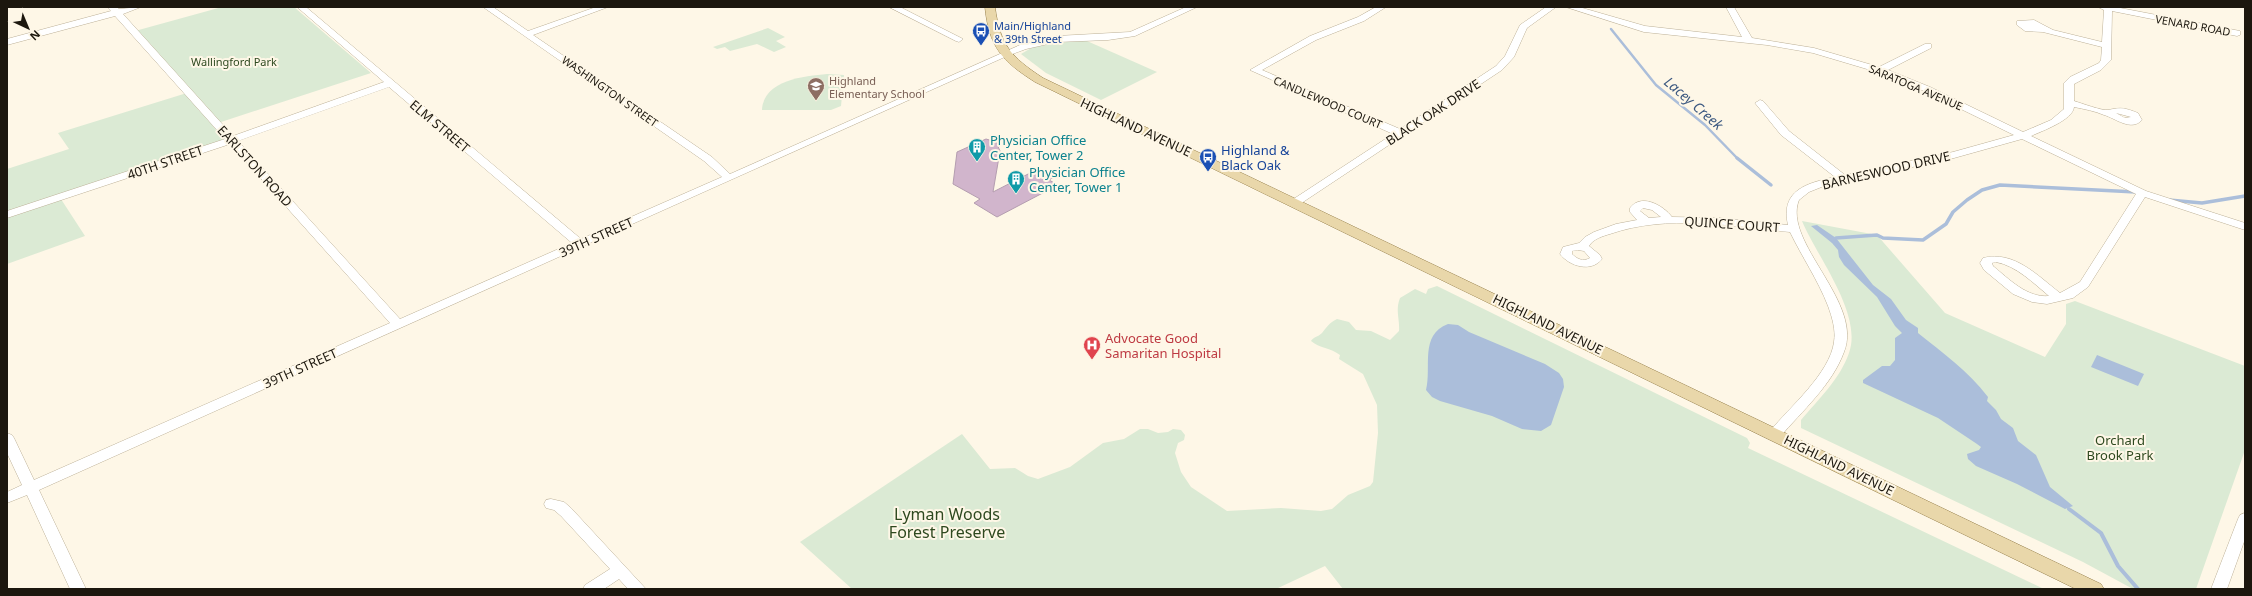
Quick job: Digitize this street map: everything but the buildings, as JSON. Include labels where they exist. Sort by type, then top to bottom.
[{"type":"main road","points":[[990,7],[993,35],[1004,54]]},
{"type":"main road","name":"HIGHLAND AVENUE","points":[[1004,54],[1030,74],[1049,85],[1296,202],[2094,589]]},
{"type":"street","points":[[7,42],[114,10],[136,7]]},
{"type":"street","name":"ELM STREET","points":[[300,7],[580,244]]},
{"type":"street","name":"WASHINGTON STREET","points":[[487,7],[708,159],[729,178]]},
{"type":"street","points":[[527,34],[604,7]]},
{"type":"street","points":[[893,7],[959,39]]},
{"type":"street","name":"39TH STREET","points":[[7,498],[729,178],[1004,54],[1023,47],[1057,39],[1108,37],[1132,34],[1193,7]]},
{"type":"street","name":"CANDLEWOOD COURT","points":[[1382,7],[1361,19],[1301,44],[1255,70],[1400,133]]},
{"type":"street","name":"BLACK OAK DRIVE","points":[[1296,202],[1499,68],[1509,58],[1523,27],[1552,7]]},
{"type":"street","name":"SARATOGA AVENUE","points":[[1570,7],[1644,29],[1748,39],[1814,51],[1880,70],[2022,135],[2142,193],[2245,227]]},
{"type":"street","points":[[1730,7],[1748,39]]},
{"type":"street","points":[[2105,8],[2108,46],[2103,64],[2093,72],[2072,79],[2069,83],[2070,103],[2109,113]]},
{"type":"street","name":"VENARD ROAD","points":[[2105,8],[2238,33]]},
{"type":"street","name":"EARLSTON ROAD","points":[[114,10],[398,325]]},
{"type":"street","points":[[2043,29],[2108,46]]},
{"type":"street","points":[[1880,70],[1928,46]]},
{"type":"street","name":"40TH STREET","points":[[7,215],[231,140],[390,83]]},
{"type":"street","points":[[1760,103],[1785,133],[1843,178]]},
{"type":"street","name":"BARNESWOOD DRIVE","points":[[1775,434],[1829,369],[1838,353],[1841,339],[1836,308],[1794,229],[1791,209],[1795,198],[1810,188],[1843,178],[1981,149],[2054,124],[2069,110],[2070,103]]},
{"type":"street","points":[[2059,298],[2014,264],[1998,258],[1987,260],[1986,263],[1988,268],[2021,293],[2036,299],[2059,298],[2078,290],[2084,284],[2142,193]]},
{"type":"street","name":"QUINCE COURT","points":[[1645,221],[1636,212],[1635,208],[1638,205],[1655,206],[1665,213],[1669,220]]},
{"type":"street","name":"QUINCE COURT","points":[[1583,247],[1589,239],[1606,230],[1645,221],[1669,220],[1794,229]]},
{"type":"street","points":[[7,438],[78,589]]},
{"type":"street","points":[[551,504],[559,506],[566,512],[638,589]]},
{"type":"street","points":[[2223,588],[2245,518]]},
{"type":"street","points":[[591,589],[620,571]]},
{"type":"green space","name":"Wallingford Park","points":[[222,7],[294,7],[371,73],[212,125],[225,140],[59,196],[85,236],[7,264],[7,169],[69,149],[58,133],[190,92],[135,31]]},
{"type":"green space","points":[[768,28],[785,37],[776,41],[786,47],[774,52],[757,44],[730,51],[725,47],[717,49],[713,47]]},
{"type":"green space","points":[[1074,41],[1087,41],[1157,72],[1101,100],[1046,73],[1021,54],[1033,47]]},
{"type":"green space","points":[[827,74],[844,75],[841,106],[831,110],[762,110],[764,100],[769,92],[777,86],[797,78]]},
{"type":"green space","name":"Orchard Brook Park","points":[[1802,221],[1877,235],[1945,313],[2045,357],[2066,324],[2066,304],[2075,301],[2245,366],[2245,450],[2196,589],[2133,589],[2083,562],[1801,428],[1801,420],[1828,389],[1840,372],[1849,353],[1852,338],[1850,321],[1844,304]]},
{"type":"green space","name":"Lyman Woods Forest Preserve","points":[[1437,286],[1747,438],[1750,443],[1748,448],[2044,589],[1343,589],[1325,566],[1276,589],[852,589],[800,542],[962,434],[990,469],[1015,468],[1028,476],[1038,479],[1070,467],[1103,443],[1124,439],[1140,429],[1148,429],[1158,433],[1168,432],[1173,429],[1181,430],[1185,435],[1184,440],[1178,443],[1175,453],[1181,472],[1191,487],[1227,511],[1281,508],[1321,511],[1332,509],[1348,495],[1370,486],[1373,482],[1378,433],[1377,405],[1363,374],[1339,359],[1340,355],[1311,341],[1337,319],[1349,322],[1356,330],[1371,331],[1390,340],[1399,331],[1398,311],[1400,298],[1415,289],[1426,294],[1428,289]]},
{"type":"water","points":[[1817,225],[1836,238],[1873,285],[1891,299],[1906,320],[1918,328],[1918,333],[1972,379],[1988,397],[1987,401],[1996,410],[2001,419],[2013,428],[2018,441],[2036,455],[2050,487],[2073,506],[2065,509],[2017,484],[1976,466],[1968,459],[1967,454],[1979,450],[1981,447],[1977,444],[1938,418],[1863,383],[1863,380],[1882,366],[1890,366],[1895,360],[1895,338],[1902,333],[1895,326],[1877,297],[1844,265],[1839,257],[1838,250],[1832,243],[1811,226]]},
{"type":"water","points":[[1448,324],[1458,325],[1469,332],[1545,364],[1559,373],[1563,379],[1564,387],[1551,425],[1541,431],[1522,429],[1492,416],[1440,401],[1432,397],[1426,390],[1428,352],[1433,336],[1439,329]]},
{"type":"water","points":[[2097,355],[2144,374],[2138,386],[2091,367]]},
{"type":"waterway","name":"Lacey Creek","points":[[1611,29],[1656,85],[1705,125],[1737,158]]},
{"type":"waterway","name":"Lacey Creek","points":[[1737,158],[1771,185]]},
{"type":"waterway","points":[[1836,238],[1877,235],[1883,238],[1923,240],[1946,224],[1953,212],[1967,200],[1982,190],[2000,185],[2136,192]]},
{"type":"waterway","points":[[2169,200],[2202,203],[2245,196]]},
{"type":"waterway","name":"Lacey Creek","points":[[2069,509],[2101,533],[2118,566],[2138,589]]},
{"type":"place","name":"Main/Highland & 39th Street","points":[[981,46]]},
{"type":"place","name":"Highland Elementary School","points":[[816,101]]},
{"type":"place","name":"Physician Office Center, Tower 2","points":[[977,162]]},
{"type":"place","name":"Highland & Black Oak","points":[[1208,172]]},
{"type":"place","name":"Physician Office Center, Tower 1","points":[[1016,194]]},
{"type":"place","name":"Advocate Good Samaritan Hospital","points":[[1092,360]]}]
